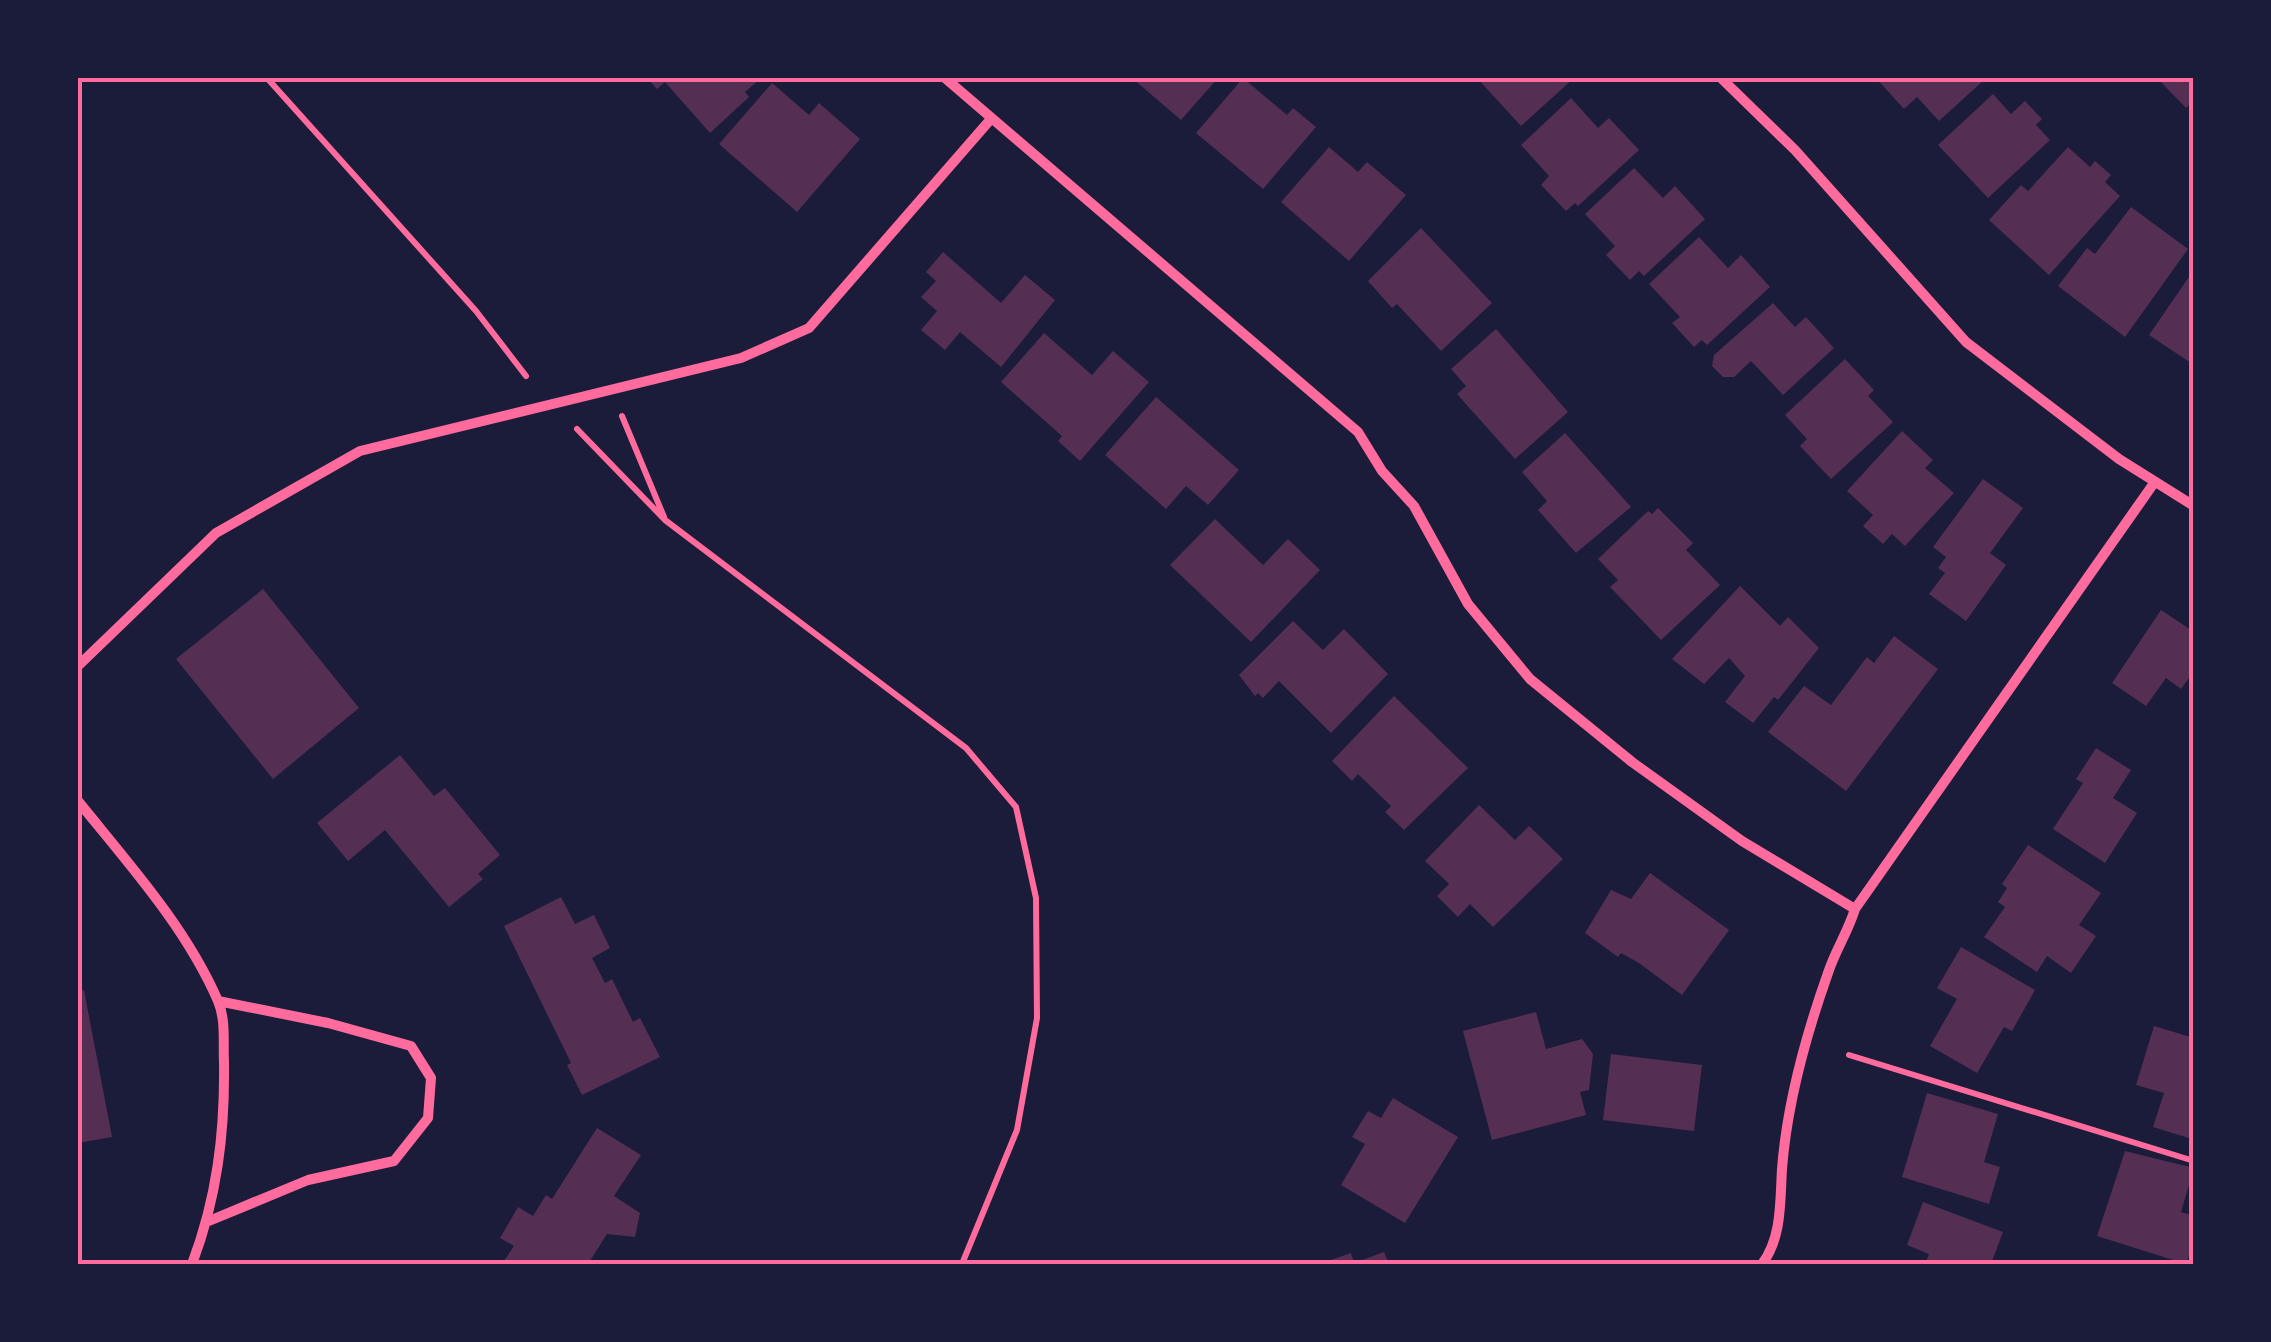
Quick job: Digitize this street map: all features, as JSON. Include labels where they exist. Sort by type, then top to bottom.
[{"type":"street","points":[[945,78],[1358,432],[1382,471],[1414,506],[1468,604],[1530,679],[1632,762],[1742,841],[1855,909]]},
{"type":"street","points":[[1722,78],[1795,150],[1966,342],[2000,372],[2154,483],[2194,506]]},
{"type":"street","points":[[78,666],[216,533],[360,452],[740,358],[809,328],[990,120]]},
{"type":"street","points":[[1762,1264],[1776,1247],[1784,1144],[1808,1036],[1830,967],[1842,948],[1855,909],[2154,483]]},
{"type":"street","points":[[78,801],[183,935],[223,1017],[224,1119],[209,1221],[192,1264]]},
{"type":"street","points":[[209,1221],[308,1180],[394,1161],[428,1118],[431,1078],[411,1046],[328,1023],[218,1001]]},
{"type":"path","points":[[268,78],[476,311],[526,376]]},
{"type":"path","points":[[622,416],[665,520]]},
{"type":"path","points":[[576,428],[665,520],[966,748],[1016,807],[1036,898],[1037,1018],[1018,1130],[962,1264]]},
{"type":"path","points":[[1849,1055],[2194,1161]]},
{"type":"building","points":[[647,78],[761,78],[745,92],[749,97],[710,133],[665,82],[657,89]]},
{"type":"building","points":[[1132,78],[1218,78],[1181,120]]},
{"type":"building","points":[[1243,78],[1287,115],[1293,108],[1316,127],[1263,189],[1196,133]]},
{"type":"building","points":[[1477,78],[1574,78],[1521,126]]},
{"type":"building","points":[[1876,78],[1984,80],[1939,121],[1917,97],[1904,109]]},
{"type":"building","points":[[2157,78],[2194,78],[2194,100],[2186,108]]},
{"type":"building","points":[[772,83],[809,115],[819,103],[860,139],[797,212],[719,144]]},
{"type":"building","points":[[1993,94],[2011,114],[2025,101],[2042,119],[2036,125],[2050,140],[1988,198],[1938,145]]},
{"type":"building","points":[[1571,98],[1598,128],[1609,118],[1639,150],[1578,206],[1575,203],[1566,211],[1541,185],[1549,176],[1521,145]]},
{"type":"building","points":[[1329,147],[1358,172],[1367,162],[1406,195],[1349,261],[1281,202]]},
{"type":"building","points":[[2068,147],[2090,167],[2095,161],[2111,175],[2105,182],[2120,196],[2049,275],[1989,220],[2021,185],[2028,191]]},
{"type":"building","points":[[1634,168],[1663,198],[1675,186],[1705,219],[1644,276],[1639,271],[1630,280],[1606,255],[1615,246],[1585,214]]},
{"type":"building","points":[[2131,207],[2188,249],[2125,337],[2058,286],[2087,248],[2095,254]]},
{"type":"building","points":[[1421,228],[1492,303],[1441,351],[1397,304],[1392,308],[1368,281]]},
{"type":"building","points":[[1699,237],[1728,268],[1741,255],[1770,287],[1707,345],[1702,340],[1694,347],[1672,323],[1680,317],[1649,284]]},
{"type":"building","points":[[943,252],[1001,303],[1025,275],[1055,300],[1001,367],[960,332],[945,350],[921,330],[937,311],[921,297],[936,281],[926,272]]},
{"type":"building","points":[[2191,274],[2194,276],[2194,365],[2149,335]]},
{"type":"building","points":[[1773,303],[1795,327],[1806,317],[1834,348],[1783,395],[1751,361],[1734,377],[1723,377],[1712,366],[1714,355]]},
{"type":"building","points":[[1496,329],[1568,412],[1515,459],[1457,394],[1466,386],[1451,369]]},
{"type":"building","points":[[1044,333],[1092,375],[1113,351],[1149,382],[1080,461],[1058,441],[1062,436],[1001,382]]},
{"type":"building","points":[[1845,359],[1874,390],[1868,396],[1893,422],[1831,479],[1800,446],[1807,439],[1785,415]]},
{"type":"building","points":[[1156,397],[1239,470],[1208,505],[1186,486],[1166,509],[1105,455]]},
{"type":"building","points":[[1902,431],[1933,460],[1925,468],[1954,493],[1905,546],[1892,534],[1883,544],[1863,526],[1873,515],[1847,491]]},
{"type":"building","points":[[1565,433],[1631,507],[1576,553],[1538,510],[1547,501],[1522,472]]},
{"type":"building","points":[[1983,479],[2023,508],[1990,553],[2006,565],[1966,621],[1929,594],[1945,573],[1938,568],[1946,557],[1933,547]]},
{"type":"building","points":[[1658,508],[1693,543],[1686,550],[1720,585],[1661,640],[1610,587],[1618,580],[1598,559],[1648,511],[1652,514]]},
{"type":"building","points":[[1215,519],[1263,565],[1288,539],[1320,570],[1251,642],[1170,565]]},
{"type":"building","points":[[1740,586],[1780,626],[1788,617],[1819,648],[1778,700],[1774,697],[1753,723],[1725,702],[1745,676],[1729,658],[1704,684],[1672,659]]},
{"type":"building","points":[[263,589],[359,708],[273,779],[176,659]]},
{"type":"building","points":[[2161,610],[2194,632],[2194,671],[2181,689],[2166,678],[2146,706],[2112,683]]},
{"type":"building","points":[[1293,621],[1323,650],[1344,629],[1388,674],[1331,733],[1279,681],[1263,698],[1258,693],[1255,696],[1239,675]]},
{"type":"building","points":[[1894,636],[1938,669],[1846,791],[1768,732],[1804,686],[1831,705],[1867,657],[1874,663]]},
{"type":"building","points":[[1394,696],[1468,768],[1404,830],[1385,812],[1391,806],[1358,774],[1352,781],[1332,761]]},
{"type":"building","points":[[2096,748],[2131,770],[2113,798],[2137,813],[2105,863],[2053,829],[2083,783],[2076,779]]},
{"type":"building","points":[[400,755],[434,796],[445,788],[500,855],[478,874],[483,879],[449,907],[385,830],[348,861],[317,823]]},
{"type":"building","points":[[1479,805],[1515,840],[1529,826],[1563,859],[1493,927],[1470,904],[1458,917],[1437,896],[1449,884],[1425,861]]},
{"type":"building","points":[[2028,845],[2101,893],[2079,925],[2096,936],[2071,973],[2047,956],[2037,972],[1984,937],[2005,907],[1998,902],[2007,888],[2002,884]]},
{"type":"building","points":[[1650,873],[1729,930],[1682,995],[1639,963],[1621,953],[1618,957],[1585,933],[1611,890],[1631,899]]},
{"type":"building","points":[[561,897],[575,924],[594,915],[610,948],[592,958],[605,983],[612,979],[633,1022],[640,1018],[660,1057],[582,1095],[567,1065],[571,1063],[504,926]]},
{"type":"building","points":[[1961,947],[2035,990],[2012,1031],[2004,1027],[1977,1073],[1930,1046],[1957,999],[1937,988]]},
{"type":"building","points":[[84,990],[112,1137],[78,1143],[78,991]]},
{"type":"building","points":[[1536,1012],[1546,1049],[1582,1039],[1593,1054],[1589,1090],[1580,1092],[1586,1115],[1492,1140],[1463,1031]]},
{"type":"building","points":[[2154,1026],[2194,1038],[2192,1139],[2153,1127],[2164,1093],[2136,1085]]},
{"type":"building","points":[[1611,1054],[1702,1065],[1694,1131],[1603,1120]]},
{"type":"building","points":[[1927,1093],[1998,1114],[1984,1162],[2000,1167],[1989,1204],[1902,1177]]},
{"type":"building","points":[[1393,1098],[1458,1137],[1405,1223],[1341,1185],[1365,1144],[1352,1137],[1368,1111],[1381,1118]]},
{"type":"building","points":[[597,1128],[641,1155],[614,1196],[640,1213],[635,1237],[607,1234],[588,1264],[502,1264],[514,1246],[500,1238],[518,1207],[533,1216],[546,1195],[552,1199]]},
{"type":"building","points":[[2125,1151],[2194,1168],[2181,1212],[2194,1216],[2194,1242],[2186,1264],[2097,1236]]},
{"type":"building","points":[[1923,1202],[2003,1232],[1991,1264],[1925,1264],[1929,1254],[1907,1245]]},
{"type":"building","points":[[1384,1252],[1389,1264],[1319,1264],[1351,1253],[1354,1263]]}]
